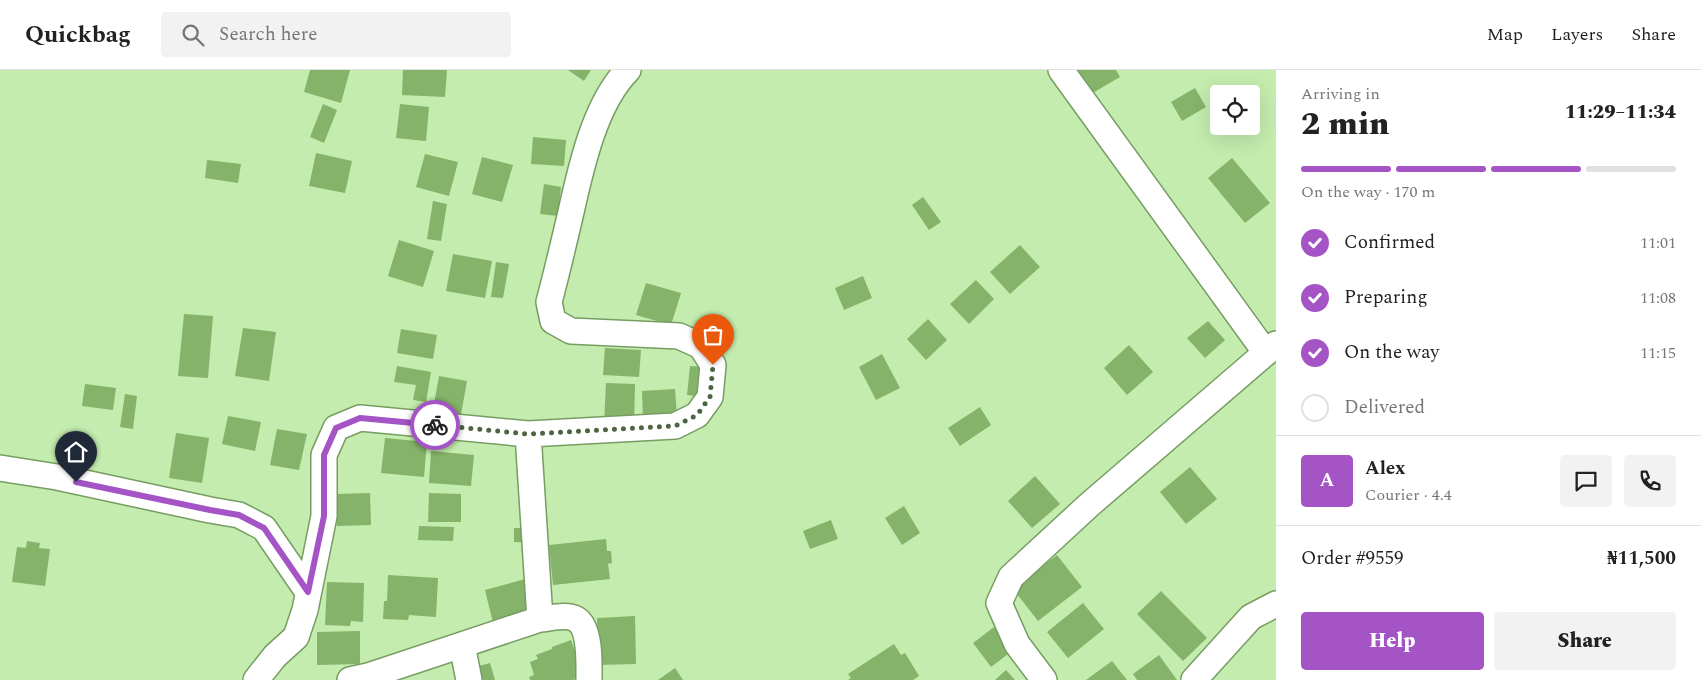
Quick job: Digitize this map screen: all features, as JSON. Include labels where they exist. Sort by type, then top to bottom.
[{"type":"street","points":[[256,680],[275,656],[296,637],[306,610],[324,516],[324,455],[336,428],[360,418],[528,434],[675,426],[697,415],[710,397],[713,365],[701,346],[679,336],[571,331],[554,321],[550,302],[584,157],[592,132],[612,91],[628,70]]},
{"type":"street","points":[[1044,680],[1018,644],[999,603],[1011,577],[1088,505],[1271,348],[1061,70]]},
{"type":"street","points":[[528,434],[540,619]]},
{"type":"street","points":[[0,468],[57,477],[239,515],[264,528],[308,592]]},
{"type":"street","points":[[1194,680],[1251,617],[1276,604]]},
{"type":"street","points":[[350,680],[368,676],[540,619],[566,617],[577,620],[585,629],[590,680]]},
{"type":"street","points":[[462,645],[469,680]]},
{"type":"building","points":[[310,70],[350,70],[341,103],[304,92]]},
{"type":"building","points":[[403,70],[447,70],[445,97],[402,95]]},
{"type":"building","points":[[568,70],[591,70],[584,81]]},
{"type":"building","points":[[1077,70],[1116,70],[1120,77],[1091,94]]},
{"type":"building","points":[[1195,88],[1206,107],[1182,121],[1171,102]]},
{"type":"building","points":[[323,104],[337,110],[324,143],[310,137]]},
{"type":"building","points":[[400,104],[429,107],[426,141],[396,138]]},
{"type":"building","points":[[533,137],[566,140],[564,166],[531,164]]},
{"type":"building","points":[[316,153],[352,161],[345,193],[309,186]]},
{"type":"building","points":[[425,154],[458,162],[449,196],[416,187]]},
{"type":"building","points":[[482,157],[513,165],[502,202],[472,194]]},
{"type":"building","points":[[1232,158],[1270,203],[1245,223],[1208,178]]},
{"type":"building","points":[[207,160],[241,164],[238,183],[205,178]]},
{"type":"building","points":[[544,184],[561,187],[558,216],[540,214]]},
{"type":"building","points":[[923,197],[941,222],[929,230],[912,205]]},
{"type":"building","points":[[433,201],[447,204],[441,241],[427,239]]},
{"type":"building","points":[[399,240],[434,251],[423,287],[388,276]]},
{"type":"building","points":[[1020,245],[1040,267],[1010,294],[990,272]]},
{"type":"building","points":[[453,254],[492,261],[485,298],[446,291]]},
{"type":"building","points":[[496,262],[509,264],[503,298],[491,297]]},
{"type":"building","points":[[863,276],[872,298],[844,310],[835,288]]},
{"type":"building","points":[[976,280],[994,299],[969,324],[950,304]]},
{"type":"building","points":[[646,283],[681,293],[671,325],[636,315]]},
{"type":"building","points":[[184,314],[213,316],[208,378],[178,376]]},
{"type":"building","points":[[928,319],[947,340],[926,360],[907,339]]},
{"type":"building","points":[[1208,321],[1225,340],[1205,358],[1187,338]]},
{"type":"building","points":[[243,328],[276,332],[269,381],[235,376]]},
{"type":"building","points":[[401,329],[437,335],[433,359],[397,353]]},
{"type":"building","points":[[1129,345],[1153,372],[1127,395],[1104,368]]},
{"type":"building","points":[[605,348],[641,350],[639,377],[603,375]]},
{"type":"building","points":[[882,354],[900,388],[876,400],[859,367]]},
{"type":"building","points":[[397,366],[431,372],[426,402],[413,400],[416,385],[394,382]]},
{"type":"building","points":[[690,366],[706,367],[704,397],[687,395]]},
{"type":"building","points":[[439,376],[467,381],[460,420],[432,415]]},
{"type":"building","points":[[606,383],[635,384],[634,425],[604,424]]},
{"type":"building","points":[[85,384],[116,388],[113,410],[82,406]]},
{"type":"building","points":[[675,389],[677,417],[643,419],[642,391]]},
{"type":"building","points":[[125,394],[137,396],[133,429],[120,427]]},
{"type":"building","points":[[980,407],[991,425],[960,446],[948,428]]},
{"type":"building","points":[[228,416],[261,422],[255,451],[222,444]]},
{"type":"building","points":[[277,429],[307,434],[299,470],[270,465]]},
{"type":"building","points":[[176,433],[209,438],[202,483],[169,478]]},
{"type":"building","points":[[385,438],[427,442],[424,477],[381,473]]},
{"type":"building","points":[[431,451],[474,455],[471,486],[429,483]]},
{"type":"building","points":[[1190,467],[1217,499],[1186,524],[1160,492]]},
{"type":"building","points":[[1035,476],[1060,504],[1032,528],[1008,501]]},
{"type":"building","points":[[370,493],[371,525],[337,526],[336,494]]},
{"type":"building","points":[[429,493],[461,494],[461,522],[428,522]]},
{"type":"building","points":[[904,506],[920,533],[902,545],[885,518]]},
{"type":"building","points":[[831,520],[838,539],[810,549],[803,531]]},
{"type":"building","points":[[419,526],[454,527],[453,541],[418,540]]},
{"type":"building","points":[[514,528],[531,528],[531,543],[514,542]]},
{"type":"building","points":[[606,539],[607,551],[611,551],[612,563],[608,564],[610,579],[553,585],[549,545]]},
{"type":"building","points":[[27,541],[40,543],[39,548],[50,549],[45,586],[12,582],[17,547],[26,548]]},
{"type":"building","points":[[1057,555],[1082,587],[1038,621],[1013,589]]},
{"type":"building","points":[[388,575],[438,578],[436,617],[409,615],[408,620],[383,619],[384,601],[387,601]]},
{"type":"building","points":[[525,579],[533,613],[493,623],[485,590]]},
{"type":"building","points":[[327,582],[364,583],[363,622],[351,621],[350,626],[325,625]]},
{"type":"building","points":[[1161,591],[1207,638],[1183,661],[1137,614]]},
{"type":"building","points":[[1083,603],[1104,629],[1068,658],[1047,632]]},
{"type":"building","points":[[635,616],[636,664],[598,665],[597,618]]},
{"type":"building","points":[[994,627],[1012,651],[991,667],[973,643]]},
{"type":"building","points":[[360,631],[360,664],[317,665],[317,632]]},
{"type":"building","points":[[571,640],[584,676],[573,680],[530,680],[529,677],[534,675],[530,662],[538,659],[536,655]]},
{"type":"building","points":[[894,644],[901,655],[905,653],[919,676],[913,680],[848,680],[851,678],[848,674]]},
{"type":"building","points":[[1159,655],[1177,680],[1137,680],[1133,674]]},
{"type":"building","points":[[1112,661],[1127,680],[1086,680]]},
{"type":"building","points":[[490,663],[495,680],[475,680],[472,668]]},
{"type":"building","points":[[675,668],[683,680],[658,680]]},
{"type":"building","points":[[1006,670],[1015,680],[995,680]]},
{"type":"way so far","points":[[435,425],[528,434],[675,426],[697,415],[710,397],[713,365]]},
{"type":"route","points":[[76,482],[239,515],[264,528],[308,592],[324,516],[324,455],[336,428],[360,418],[435,425]]}]
